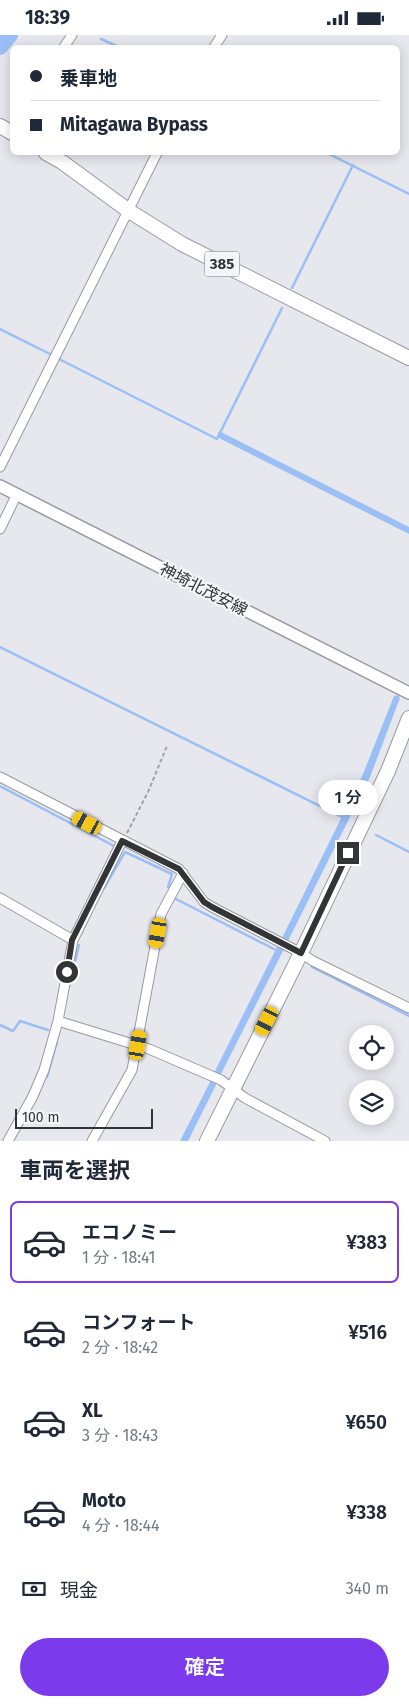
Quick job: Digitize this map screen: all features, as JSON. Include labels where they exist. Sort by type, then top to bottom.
[{"type":"highway","name":"385","points":[[50,155],[129,211],[182,244],[409,358]]},
{"type":"highway","points":[[207,1141],[301,953],[388,771],[409,718]]},
{"type":"main road","name":"神埼北茂安線","points":[[0,486],[409,693]]},
{"type":"street","points":[[0,467],[156,155]]},
{"type":"street","points":[[0,529],[17,494]]},
{"type":"street","points":[[0,777],[179,869],[204,902],[212,907],[313,961],[409,1008]]},
{"type":"street","points":[[8,1141],[33,1096],[44,1070],[58,1021],[72,940],[122,841]]},
{"type":"street","points":[[92,1141],[132,1069],[161,914],[183,873]]},
{"type":"street","points":[[0,898],[72,940]]},
{"type":"street","points":[[58,1021],[149,1049],[220,1080],[245,1098],[325,1141]]},
{"type":"path","points":[[122,841],[148,792],[167,746]]},
{"type":"water","points":[[219,431],[409,527],[409,534],[217,437]]},
{"type":"water","points":[[398,695],[400,698],[370,777],[288,941],[282,938],[363,774],[394,696]]},
{"type":"water","points":[[278,945],[284,949],[220,1076],[214,1073]]},
{"type":"water","points":[[211,1080],[217,1083],[188,1141],[180,1141]]},
{"type":"waterway","points":[[0,47],[10,35]]},
{"type":"waterway","points":[[101,39],[114,45]]},
{"type":"waterway","points":[[331,155],[409,194]]},
{"type":"waterway","points":[[292,288],[353,165]]},
{"type":"waterway","points":[[59,359],[217,439],[282,308]]},
{"type":"waterway","points":[[0,329],[52,355]]},
{"type":"waterway","points":[[0,647],[342,817]]},
{"type":"waterway","points":[[0,786],[114,846]]},
{"type":"waterway","points":[[376,835],[409,852]]},
{"type":"waterway","points":[[104,888],[125,852],[172,874],[168,887]]},
{"type":"waterway","points":[[176,899],[276,950]]},
{"type":"waterway","points":[[81,934],[87,921]]},
{"type":"waterway","points":[[69,987],[79,945]]},
{"type":"waterway","points":[[312,967],[409,1016]]},
{"type":"waterway","points":[[0,1025],[13,1031],[20,1021],[48,1030]]},
{"type":"waterway","points":[[47,1077],[57,1042]]},
{"type":"waterway","points":[[13,1141],[17,1133]]},
{"type":"route","points":[[67,972],[72,940],[122,841],[179,869],[204,902],[301,953],[348,853]]}]
